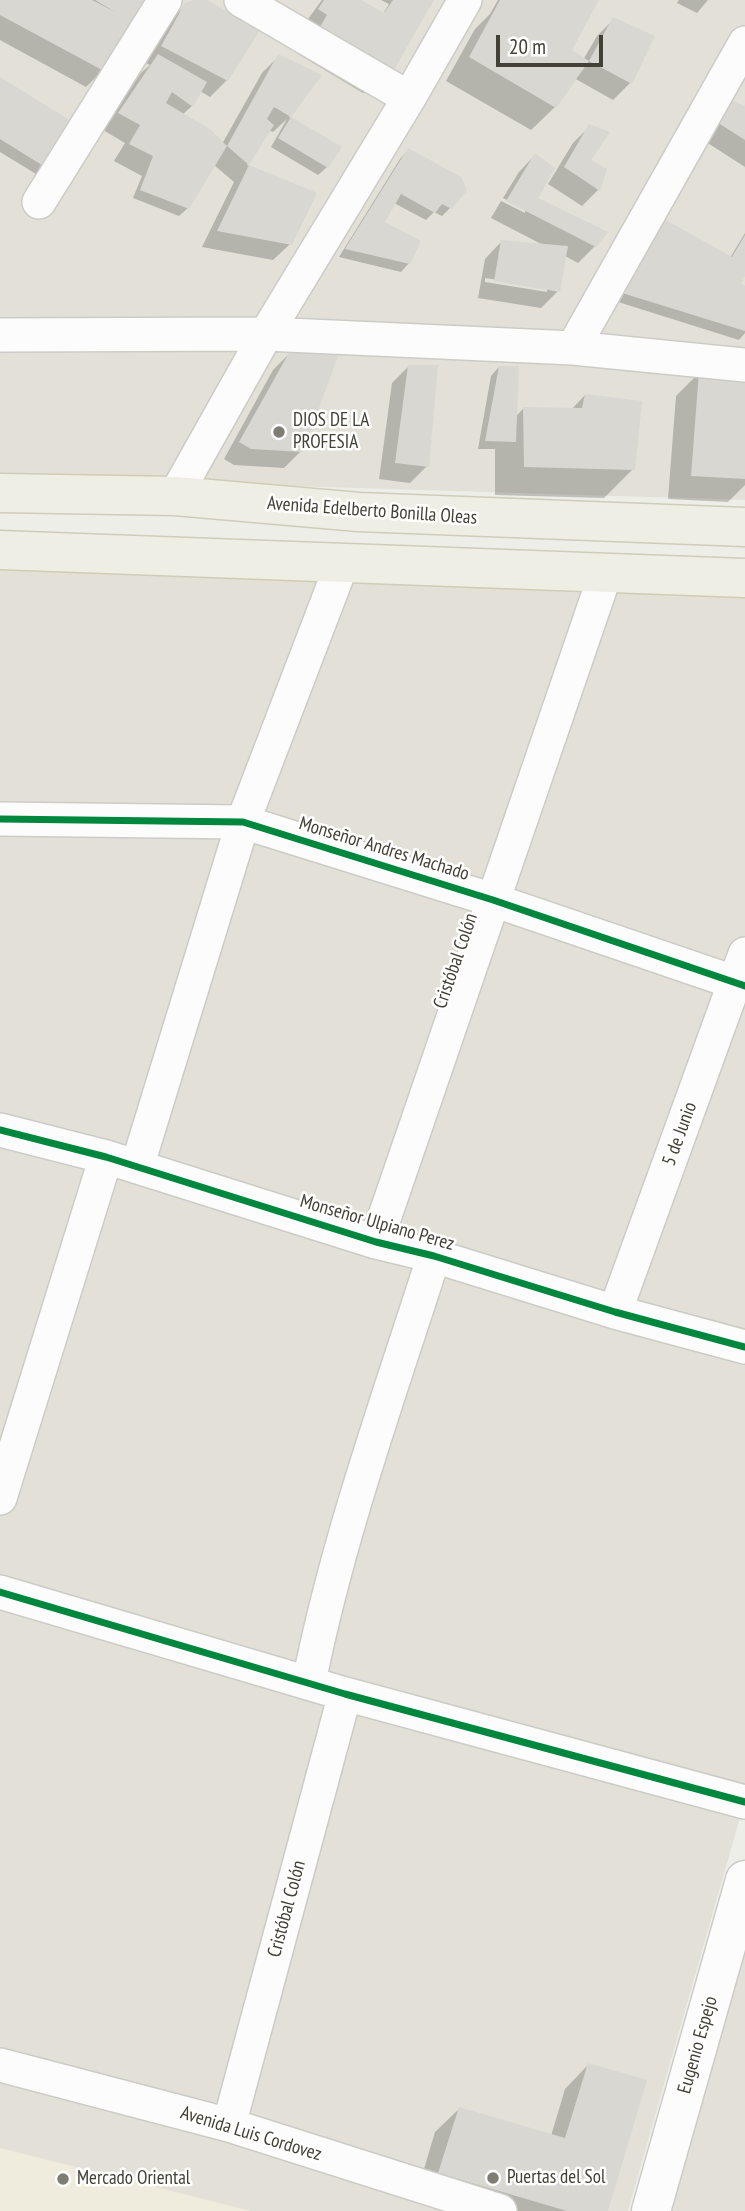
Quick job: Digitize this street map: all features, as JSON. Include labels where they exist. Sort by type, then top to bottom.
[{"type":"main road","name":"Avenida Edelberto Bonilla Oleas","points":[[0,493],[175,496],[359,512],[745,527]]},
{"type":"main road","points":[[0,550],[745,578]]},
{"type":"street","points":[[39,202],[165,0]]},
{"type":"street","points":[[241,0],[409,98]]},
{"type":"street","points":[[175,496],[266,334],[465,0]]},
{"type":"street","points":[[573,348],[745,43]]},
{"type":"street","points":[[0,335],[266,334],[573,348],[745,365]]},
{"type":"street","points":[[137,1167],[243,822],[343,561]]},
{"type":"street","name":"Cristóbal Colón","points":[[376,1242],[606,572]]},
{"type":"street","name":"Monseñor Andres Machado","points":[[0,819],[243,822],[742,975]]},
{"type":"street","name":"5 de Junio","points":[[615,1312],[742,975]]},
{"type":"street","name":"Monseñor Ulpiano Perez","points":[[0,1130],[106,1157],[376,1242],[434,1256],[615,1312],[745,1347]]},
{"type":"street","points":[[0,1498],[106,1157]]},
{"type":"street","points":[[309,1682],[320,1627],[357,1497],[434,1256]]},
{"type":"street","points":[[0,1592],[345,1694],[745,1802]]},
{"type":"street","name":"Cristóbal Colón","points":[[229,2125],[345,1694]]},
{"type":"street","name":"Eugenio Espejo","points":[[651,2211],[745,1880]]},
{"type":"street","name":"Avenida Luis Cordovez","points":[[0,2065],[229,2125],[500,2211]]},
{"type":"shaded area","points":[[0,0],[745,0],[745,500],[0,477]]},
{"type":"shaded area","points":[[0,565],[745,595],[745,1800],[628,2211],[0,2211]]},
{"type":"shaded area","points":[[745,1929],[745,2211],[665,2211]]},
{"type":"shaded area","name":"Mercado Oriental","points":[[0,2148],[251,2211],[0,2211]]},
{"type":"building","points":[[0,0],[92,0],[115,12],[95,0],[146,0],[131,21],[104,71],[0,15]]},
{"type":"building","points":[[207,0],[260,30],[228,81],[161,46],[185,3]]},
{"type":"building","points":[[324,0],[361,0],[384,13],[393,0],[434,0],[391,75],[314,37],[327,15],[318,9]]},
{"type":"building","points":[[500,0],[599,0],[572,50],[589,61],[556,108],[469,57]]},
{"type":"building","points":[[613,17],[655,36],[632,84],[589,61]]},
{"type":"building","points":[[158,54],[207,82],[193,107],[172,92],[166,103],[211,130],[227,146],[189,209],[140,190],[153,156],[129,144],[140,125],[118,113]]},
{"type":"building","points":[[278,54],[322,75],[291,117],[274,107],[267,119],[274,125],[249,165],[227,146]]},
{"type":"building","points":[[0,77],[71,121],[45,167],[0,139]]},
{"type":"building","points":[[729,99],[745,106],[745,140],[715,121]]},
{"type":"building","points":[[291,117],[342,147],[328,168],[278,138]]},
{"type":"building","points":[[589,124],[610,132],[591,160],[607,169],[600,191],[564,167]]},
{"type":"building","points":[[408,148],[461,177],[467,190],[452,209],[442,204],[435,213],[401,194],[385,222],[421,241],[410,264],[345,249]]},
{"type":"building","points":[[535,153],[555,168],[538,198],[608,232],[596,247],[506,201]]},
{"type":"building","points":[[249,165],[317,193],[292,245],[217,231]]},
{"type":"building","points":[[662,218],[732,257],[745,235],[745,276],[741,283],[745,286],[745,331],[622,293]]},
{"type":"building","points":[[501,240],[568,246],[560,292],[494,281]]},
{"type":"building","points":[[290,351],[339,353],[303,452],[251,449],[239,442]]},
{"type":"building","points":[[408,365],[438,365],[429,467],[395,463]]},
{"type":"building","points":[[499,366],[519,366],[516,442],[485,441]]},
{"type":"building","points":[[699,371],[745,376],[745,479],[691,476]]},
{"type":"building","points":[[585,394],[642,401],[635,470],[524,467],[523,407],[582,408]]},
{"type":"building","points":[[588,2063],[647,2080],[608,2211],[567,2211],[438,2173],[459,2107],[565,2138]]},
{"type":"cycle path","points":[[0,819],[243,822],[493,900],[745,986]]},
{"type":"cycle path","points":[[0,1130],[106,1157],[376,1242],[434,1256],[615,1312],[745,1347]]},
{"type":"cycle path","points":[[0,1592],[345,1694],[745,1802]]},
{"type":"place","name":"DIOS DE LA PROFESIA","points":[[279,432]]},
{"type":"place","name":"Puertas del Sol","points":[[493,2178]]},
{"type":"place","name":"Mercado Oriental","points":[[63,2179]]}]
